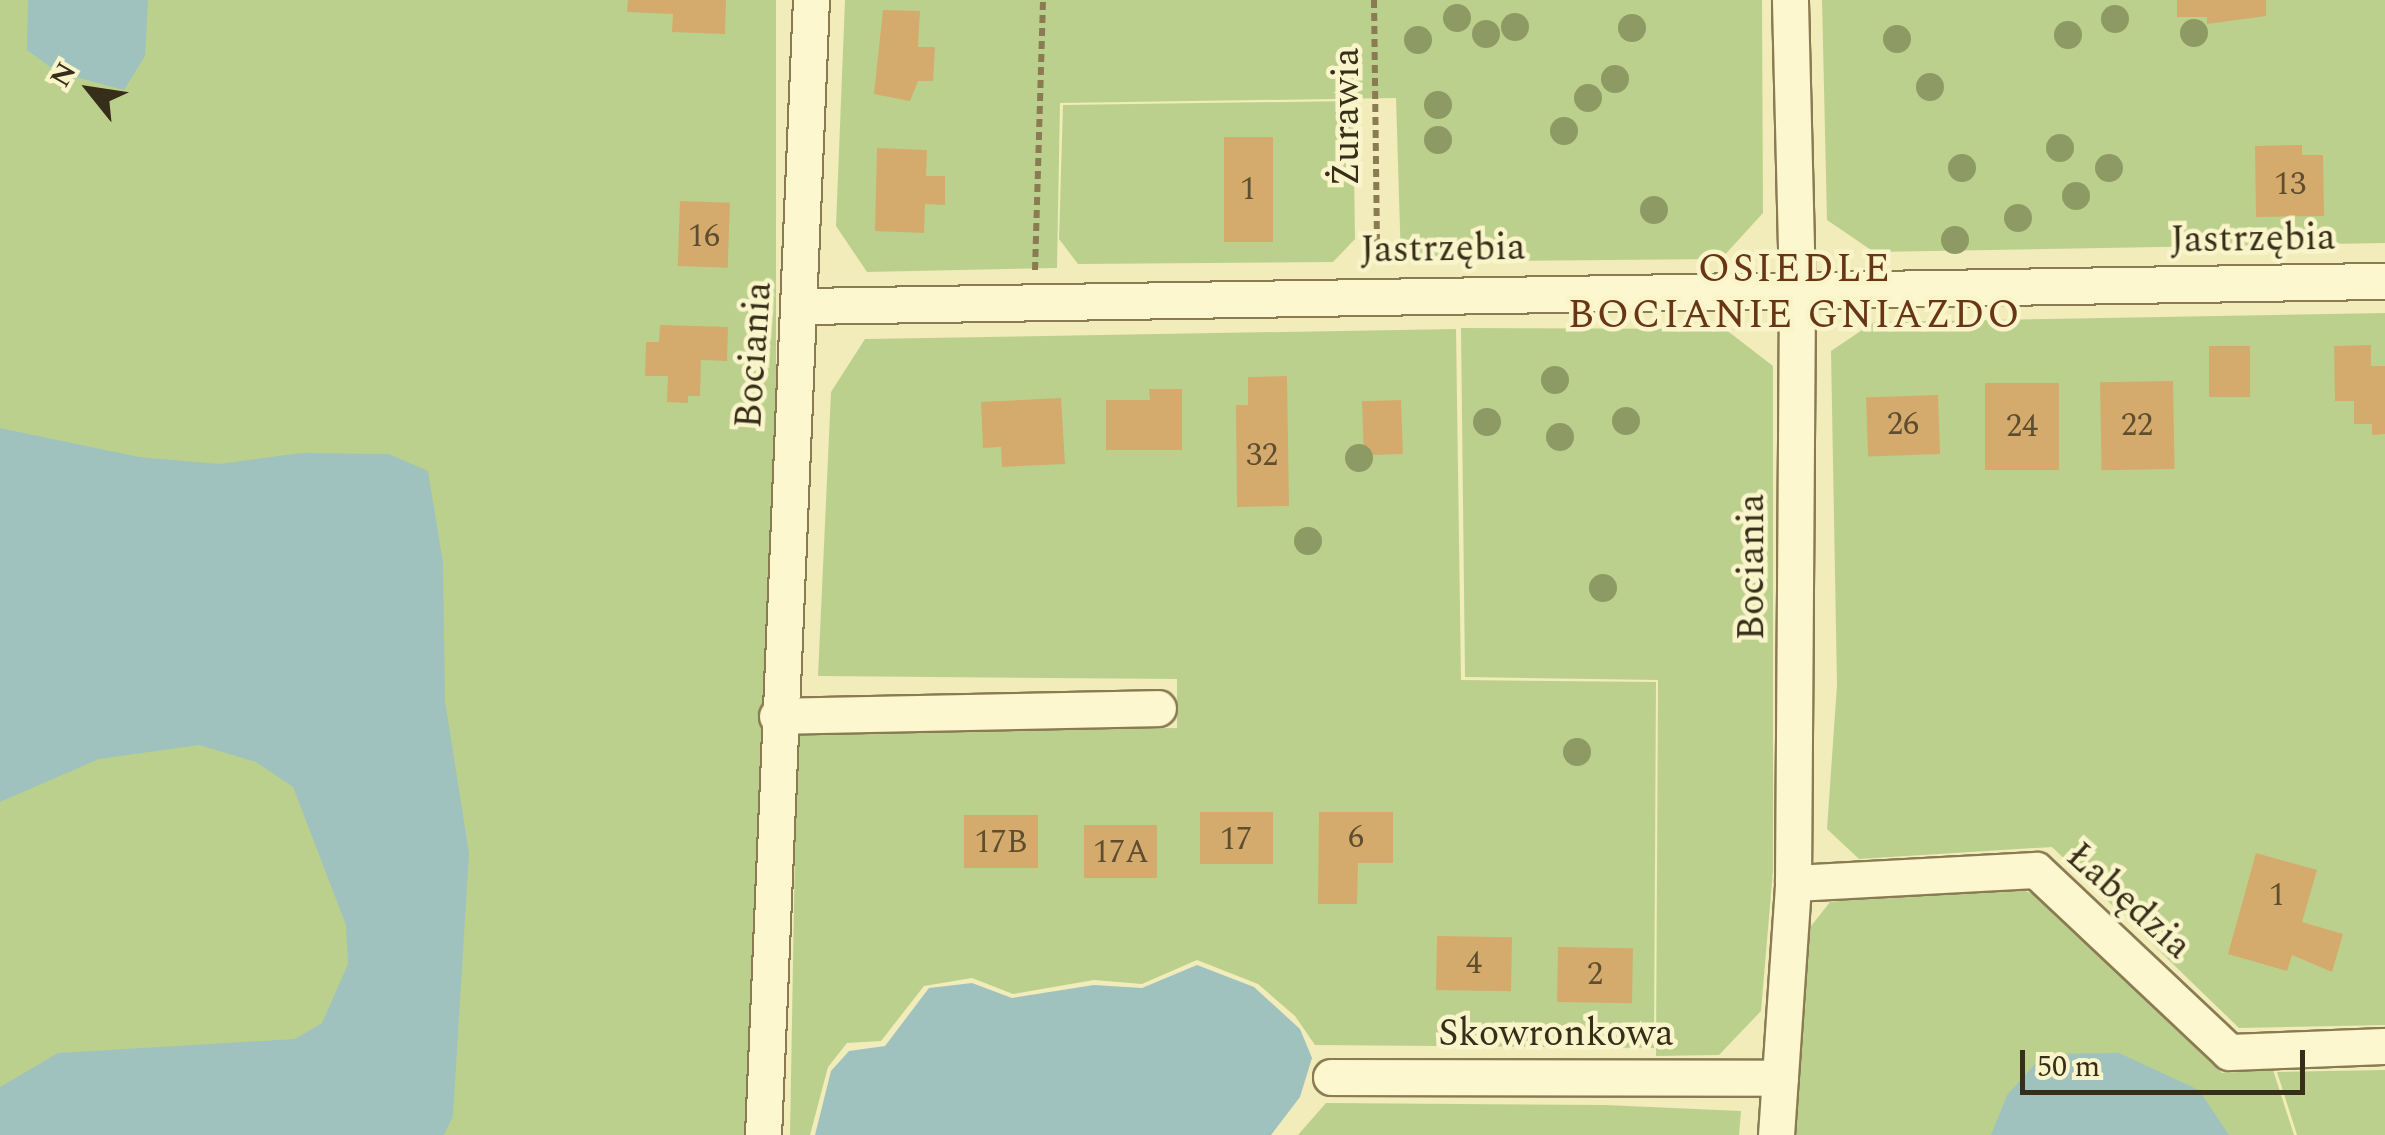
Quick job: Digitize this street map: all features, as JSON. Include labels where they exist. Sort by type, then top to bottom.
[{"type":"street","name":"Bociania","points":[[763,1135],[776,716],[803,306],[811,0]]},
{"type":"street","name":"Bociania","points":[[1776,1135],[1793,884],[1797,288],[1790,0]]},
{"type":"street","name":"Jastrzębia","points":[[803,306],[1377,293],[2385,281]]},
{"type":"street","points":[[776,716],[1158,708]]},
{"type":"street","name":"Łabędzia","points":[[1793,884],[2036,870],[2229,1052],[2385,1046]]},
{"type":"street","name":"Skowronkowa","points":[[1331,1077],[1780,1078]]},
{"type":"path","points":[[1034,301],[1043,0]]},
{"type":"path","name":"Żurawia","points":[[1374,0],[1377,293]]},
{"type":"green space","points":[[0,0],[776,0],[776,1135],[0,1135]]},
{"type":"green space","points":[[845,0],[1762,0],[1763,213],[1721,259],[1401,262],[1396,98],[1060,103],[1057,268],[867,272],[836,226]]},
{"type":"green space","points":[[1822,0],[2385,0],[2385,243],[1874,252],[1827,220]]},
{"type":"green space","points":[[1353,101],[1355,239],[1333,262],[1078,264],[1059,239],[1063,105]]},
{"type":"green space","points":[[2385,313],[2385,1025],[2239,1028],[2052,847],[1859,859],[1827,829],[1837,685],[1831,351],[1874,322]]},
{"type":"green space","points":[[1461,328],[1725,329],[1773,366],[1773,870],[1761,1011],[1719,1055],[1656,1056],[1658,680],[1465,677]]},
{"type":"green space","points":[[1456,329],[1461,680],[1656,682],[1654,1048],[1315,1045],[1295,1016],[1258,984],[1197,960],[1142,984],[1094,980],[1013,994],[972,978],[924,986],[881,1041],[847,1043],[828,1067],[810,1135],[790,1135],[797,733],[1177,728],[1177,679],[818,676],[831,392],[865,339]]},
{"type":"green space","points":[[2005,883],[2038,896],[2222,1073],[2273,1070],[2294,1135],[1793,1135],[1804,935],[1830,902]]},
{"type":"green space","points":[[2385,1070],[2385,1135],[2297,1135],[2277,1072]]},
{"type":"green space","points":[[1326,1103],[1605,1105],[1741,1111],[1739,1135],[1298,1135]]},
{"type":"water","points":[[28,0],[148,0],[145,56],[124,90],[57,72],[27,50]]},
{"type":"water","points":[[0,428],[139,457],[219,464],[301,453],[389,454],[428,471],[443,563],[445,701],[469,853],[453,1116],[444,1135],[0,1135],[0,1087],[58,1053],[295,1039],[322,1023],[348,964],[346,925],[293,787],[256,762],[199,745],[99,759],[0,802]]},
{"type":"water","points":[[1197,965],[1254,987],[1300,1029],[1312,1058],[1300,1097],[1271,1135],[815,1135],[831,1071],[849,1051],[885,1046],[929,988],[972,983],[1012,998],[1094,985],[1142,988]]},
{"type":"water","points":[[2119,1053],[2199,1090],[2229,1135],[1991,1135],[2007,1095],[2044,1054]]},
{"type":"building","points":[[628,0],[726,0],[725,34],[672,32],[673,14],[627,12]]},
{"type":"building","points":[[2177,0],[2266,0],[2266,16],[2207,24],[2207,17],[2177,17]]},
{"type":"building","points":[[883,10],[920,11],[918,47],[935,47],[933,81],[918,81],[910,101],[874,94]]},
{"type":"building","points":[[1224,137],[1273,137],[1273,242],[1224,242]]},
{"type":"building","points":[[2302,145],[2302,155],[2323,155],[2324,216],[2256,217],[2255,146]]},
{"type":"building","points":[[877,148],[927,150],[926,176],[945,176],[945,205],[925,204],[924,233],[875,231]]},
{"type":"building","points":[[680,201],[730,203],[728,268],[678,266]]},
{"type":"building","points":[[660,325],[728,327],[727,361],[701,360],[700,396],[688,396],[688,403],[667,402],[668,376],[645,376],[646,342],[659,342]]},
{"type":"building","points":[[2371,345],[2371,366],[2385,366],[2385,434],[2372,435],[2372,424],[2354,424],[2354,401],[2335,401],[2334,346]]},
{"type":"building","points":[[2209,346],[2250,346],[2250,397],[2209,397]]},
{"type":"building","points":[[1287,376],[1289,506],[1237,507],[1236,405],[1248,405],[1248,377]]},
{"type":"building","points":[[2173,381],[2175,469],[2102,470],[2100,382]]},
{"type":"building","points":[[1985,383],[2059,383],[2059,470],[1985,470]]},
{"type":"building","points":[[1149,389],[1182,389],[1182,450],[1106,450],[1106,400],[1150,400]]},
{"type":"building","points":[[1938,395],[1940,454],[1868,456],[1866,398]]},
{"type":"building","points":[[1061,398],[1065,464],[1002,467],[1001,447],[983,448],[981,402]]},
{"type":"building","points":[[1401,400],[1403,454],[1364,455],[1362,401]]},
{"type":"building","points":[[1200,812],[1273,812],[1273,864],[1200,864]]},
{"type":"building","points":[[1319,812],[1393,812],[1393,863],[1358,863],[1357,904],[1318,904]]},
{"type":"building","points":[[964,815],[1038,815],[1038,868],[964,868]]},
{"type":"building","points":[[1084,825],[1157,825],[1157,878],[1084,878]]},
{"type":"building","points":[[2256,853],[2317,870],[2302,922],[2343,934],[2332,972],[2292,955],[2287,971],[2228,954]]},
{"type":"building","points":[[1437,936],[1512,937],[1511,991],[1436,990]]},
{"type":"building","points":[[1558,947],[1633,948],[1632,1003],[1557,1002]]},
{"type":"district","name":"OSIEDLE BOCIANIE GNIAZDO","points":[[1795,293]]}]
